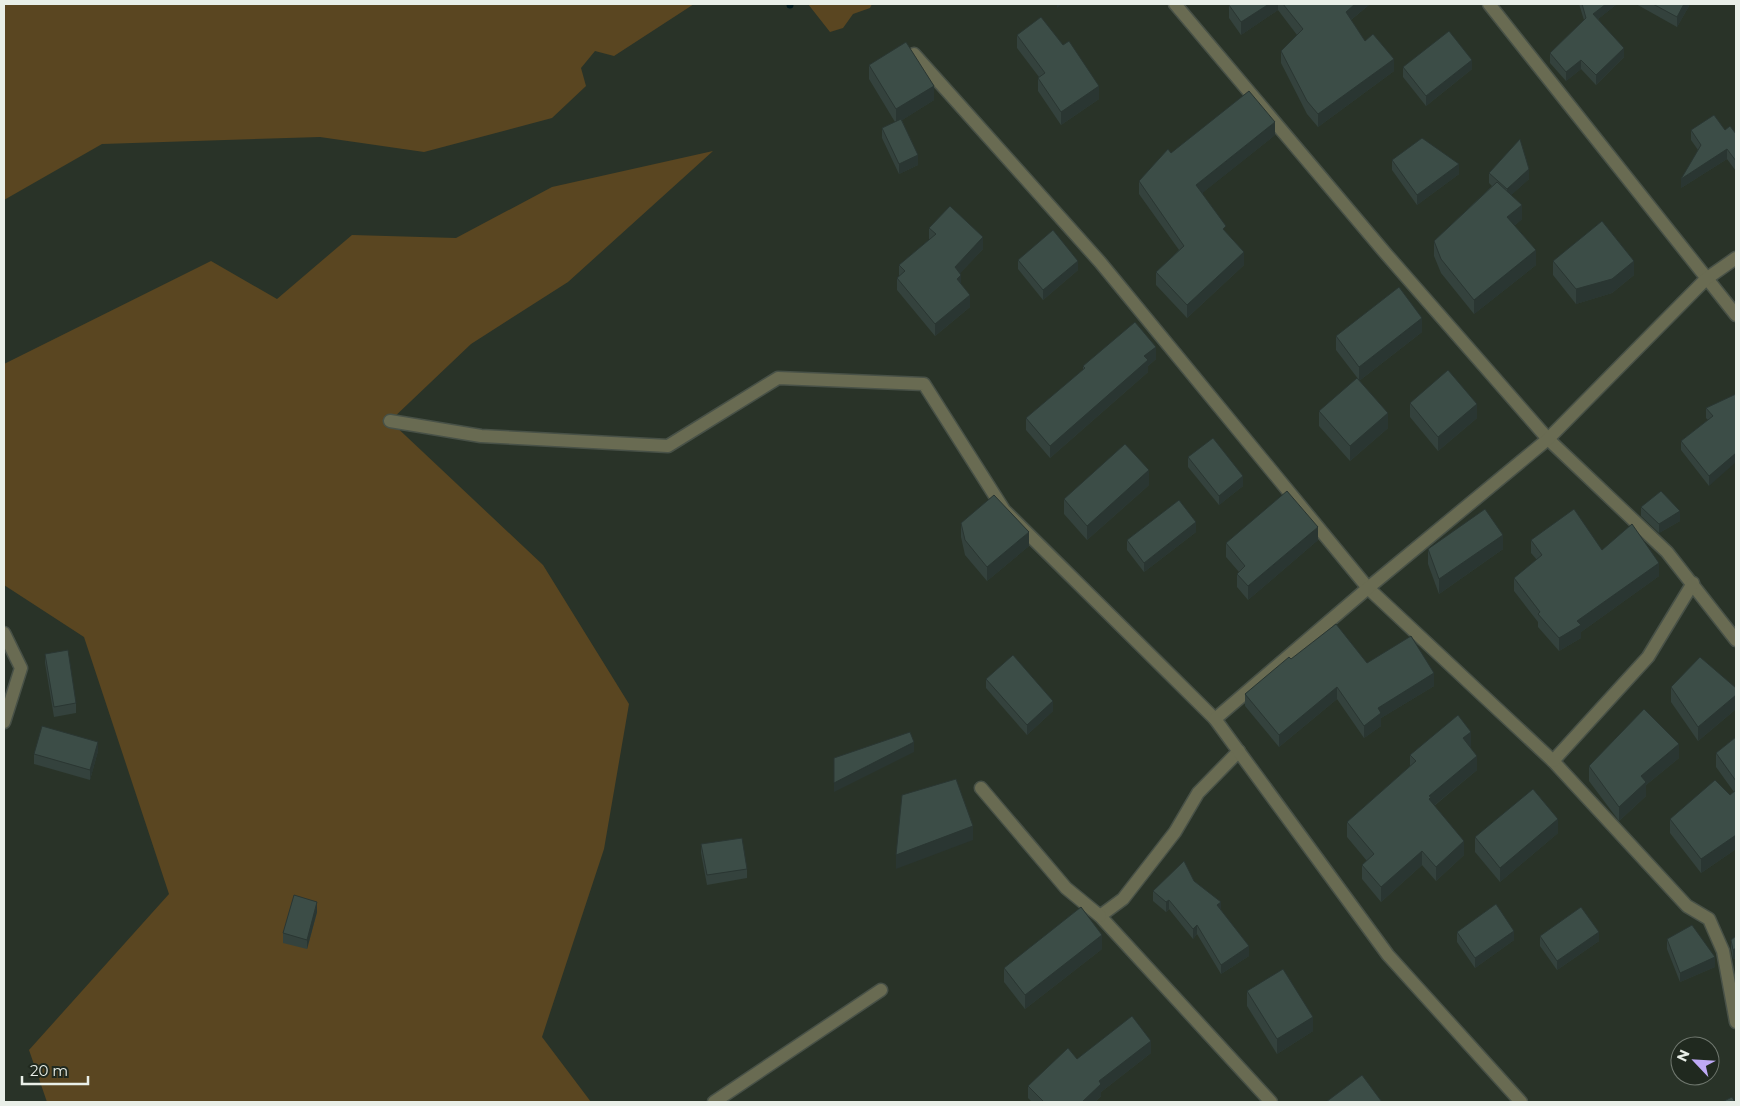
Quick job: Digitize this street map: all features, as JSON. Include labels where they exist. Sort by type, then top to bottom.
[{"type":"street","points":[[1174,4],[1387,255],[1548,439],[1666,552],[1693,583],[1736,640]]},
{"type":"street","points":[[1489,4],[1706,279],[1736,314]]},
{"type":"street","points":[[914,54],[1100,262],[1368,588],[1553,761],[1687,906],[1708,919],[1724,951],[1736,1022]]},
{"type":"street","points":[[1215,719],[1368,588],[1548,439],[1706,279],[1736,258]]},
{"type":"street","points":[[390,420],[481,436],[668,446],[778,378],[924,384],[1004,510],[1215,719],[1388,955],[1521,1102]]},
{"type":"street","points":[[1553,761],[1648,657],[1693,583]]},
{"type":"street","points":[[4,633],[21,668],[4,722]]},
{"type":"street","points":[[1100,916],[1123,899],[1175,832],[1198,793],[1239,751]]},
{"type":"street","points":[[981,788],[1066,888],[1100,916],[1271,1102]]},
{"type":"street","points":[[714,1102],[881,990]]},
{"type":"shaded area","points":[[4,4],[694,4],[614,56],[595,51],[581,68],[586,86],[552,118],[424,152],[320,137],[102,144],[4,200]]},
{"type":"shaded area","points":[[808,4],[872,4],[870,8],[853,14],[843,28],[830,32]]},
{"type":"shaded area","points":[[713,151],[568,282],[471,344],[390,421],[543,565],[629,704],[604,849],[542,1037],[591,1102],[47,1102],[29,1050],[169,894],[84,637],[4,585],[4,364],[211,261],[277,299],[352,235],[456,238],[552,187]]},
{"type":"building","points":[[1230,4],[1269,4],[1241,22]]},
{"type":"building","points":[[1283,4],[1355,4],[1346,12],[1365,41],[1373,34],[1394,59],[1318,114],[1307,101],[1281,51],[1303,29]]},
{"type":"building","points":[[1582,4],[1606,4],[1593,14],[1624,48],[1596,75],[1581,60],[1566,72],[1550,53],[1586,18]]},
{"type":"building","points":[[1653,4],[1684,4],[1677,17]]},
{"type":"building","points":[[1041,17],[1063,45],[1069,41],[1099,86],[1061,112],[1038,78],[1045,73],[1017,35]]},
{"type":"building","points":[[1449,31],[1472,60],[1426,96],[1403,67]]},
{"type":"building","points":[[906,42],[934,86],[896,109],[869,65]]},
{"type":"building","points":[[1249,91],[1275,122],[1196,185],[1226,226],[1223,229],[1244,252],[1187,305],[1156,272],[1184,246],[1139,181],[1168,149],[1171,153]]},
{"type":"building","points":[[1714,115],[1725,130],[1730,126],[1736,134],[1736,161],[1727,149],[1681,179],[1701,145],[1691,130]]},
{"type":"building","points":[[901,119],[918,155],[899,164],[882,128]]},
{"type":"building","points":[[1422,138],[1459,164],[1417,195],[1392,160]]},
{"type":"building","points":[[1520,139],[1529,169],[1507,189],[1489,173]]},
{"type":"building","points":[[1497,182],[1522,205],[1507,217],[1536,250],[1474,300],[1441,259],[1434,241]]},
{"type":"building","points":[[950,206],[983,237],[955,267],[961,275],[957,279],[970,295],[935,324],[897,278],[905,271],[899,265],[936,234],[929,228]]},
{"type":"building","points":[[1602,221],[1634,261],[1612,279],[1576,289],[1553,261]]},
{"type":"building","points":[[1053,230],[1078,261],[1043,290],[1018,260]]},
{"type":"building","points":[[1399,287],[1422,318],[1359,367],[1336,336]]},
{"type":"building","points":[[1135,322],[1156,347],[1144,356],[1148,360],[1050,446],[1026,418]]},
{"type":"building","points":[[1448,370],[1477,404],[1438,437],[1410,403]]},
{"type":"building","points":[[1357,378],[1388,413],[1350,446],[1319,411]]},
{"type":"building","points":[[1736,394],[1736,453],[1709,476],[1681,441],[1713,416],[1706,408]]},
{"type":"building","points":[[1213,438],[1243,476],[1219,496],[1188,457]]},
{"type":"building","points":[[1125,444],[1149,470],[1087,526],[1064,499]]},
{"type":"building","points":[[1287,491],[1318,527],[1248,586],[1237,574],[1245,566],[1226,543]]},
{"type":"building","points":[[1661,491],[1680,511],[1659,524],[1641,507]]},
{"type":"building","points":[[994,495],[1029,532],[987,567],[965,540],[961,523]]},
{"type":"building","points":[[1179,500],[1196,522],[1144,563],[1127,540]]},
{"type":"building","points":[[1485,509],[1503,535],[1439,579],[1428,549]]},
{"type":"building","points":[[1574,509],[1602,550],[1632,524],[1659,563],[1577,621],[1581,625],[1559,638],[1538,614],[1540,612],[1514,578],[1542,555],[1531,540]]},
{"type":"building","points":[[1336,624],[1367,663],[1411,636],[1434,673],[1378,708],[1381,713],[1364,726],[1337,687],[1279,735],[1245,694],[1289,657],[1291,659]]},
{"type":"building","points":[[68,650],[76,703],[54,707],[45,654]]},
{"type":"building","points":[[1013,655],[1053,701],[1027,725],[986,679]]},
{"type":"building","points":[[1700,657],[1736,688],[1736,695],[1698,727],[1671,687]]},
{"type":"building","points":[[1644,709],[1679,744],[1641,776],[1646,782],[1619,807],[1589,766]]},
{"type":"building","points":[[1458,715],[1471,732],[1463,738],[1477,756],[1429,796],[1431,797],[1429,799],[1464,841],[1436,867],[1422,851],[1381,887],[1362,865],[1374,854],[1347,822],[1416,761],[1410,755]]},
{"type":"building","points":[[42,726],[98,742],[90,770],[34,754]]},
{"type":"building","points":[[910,732],[914,742],[834,783],[834,758]]},
{"type":"building","points":[[1736,737],[1736,781],[1716,753]]},
{"type":"building","points":[[956,779],[973,826],[896,855],[902,795]]},
{"type":"building","points":[[1715,780],[1730,795],[1736,790],[1736,835],[1701,859],[1670,819]]},
{"type":"building","points":[[1533,789],[1558,819],[1500,868],[1475,837]]},
{"type":"building","points":[[742,838],[747,869],[707,875],[701,844]]},
{"type":"building","points":[[1184,861],[1194,881],[1221,902],[1217,905],[1249,946],[1221,965],[1197,925],[1193,929],[1169,900],[1166,902],[1153,891]]},
{"type":"building","points":[[294,895],[317,902],[307,940],[283,933]]},
{"type":"building","points":[[1496,904],[1514,931],[1475,958],[1457,932]]},
{"type":"building","points":[[1081,907],[1102,935],[1025,995],[1004,968]]},
{"type":"building","points":[[1581,907],[1599,932],[1557,961],[1540,936]]},
{"type":"building","points":[[1692,925],[1715,957],[1680,973],[1667,939]]},
{"type":"building","points":[[1736,936],[1736,948],[1733,950],[1731,940]]},
{"type":"building","points":[[1283,969],[1313,1017],[1277,1039],[1247,991]]},
{"type":"building","points":[[1132,1016],[1151,1041],[1099,1081],[1101,1084],[1082,1102],[1044,1102],[1028,1086],[1068,1048],[1077,1059]]},
{"type":"building","points":[[1362,1075],[1382,1102],[1326,1102]]},
{"type":"building","points":[[1732,1097],[1735,1102],[1722,1102]]}]
